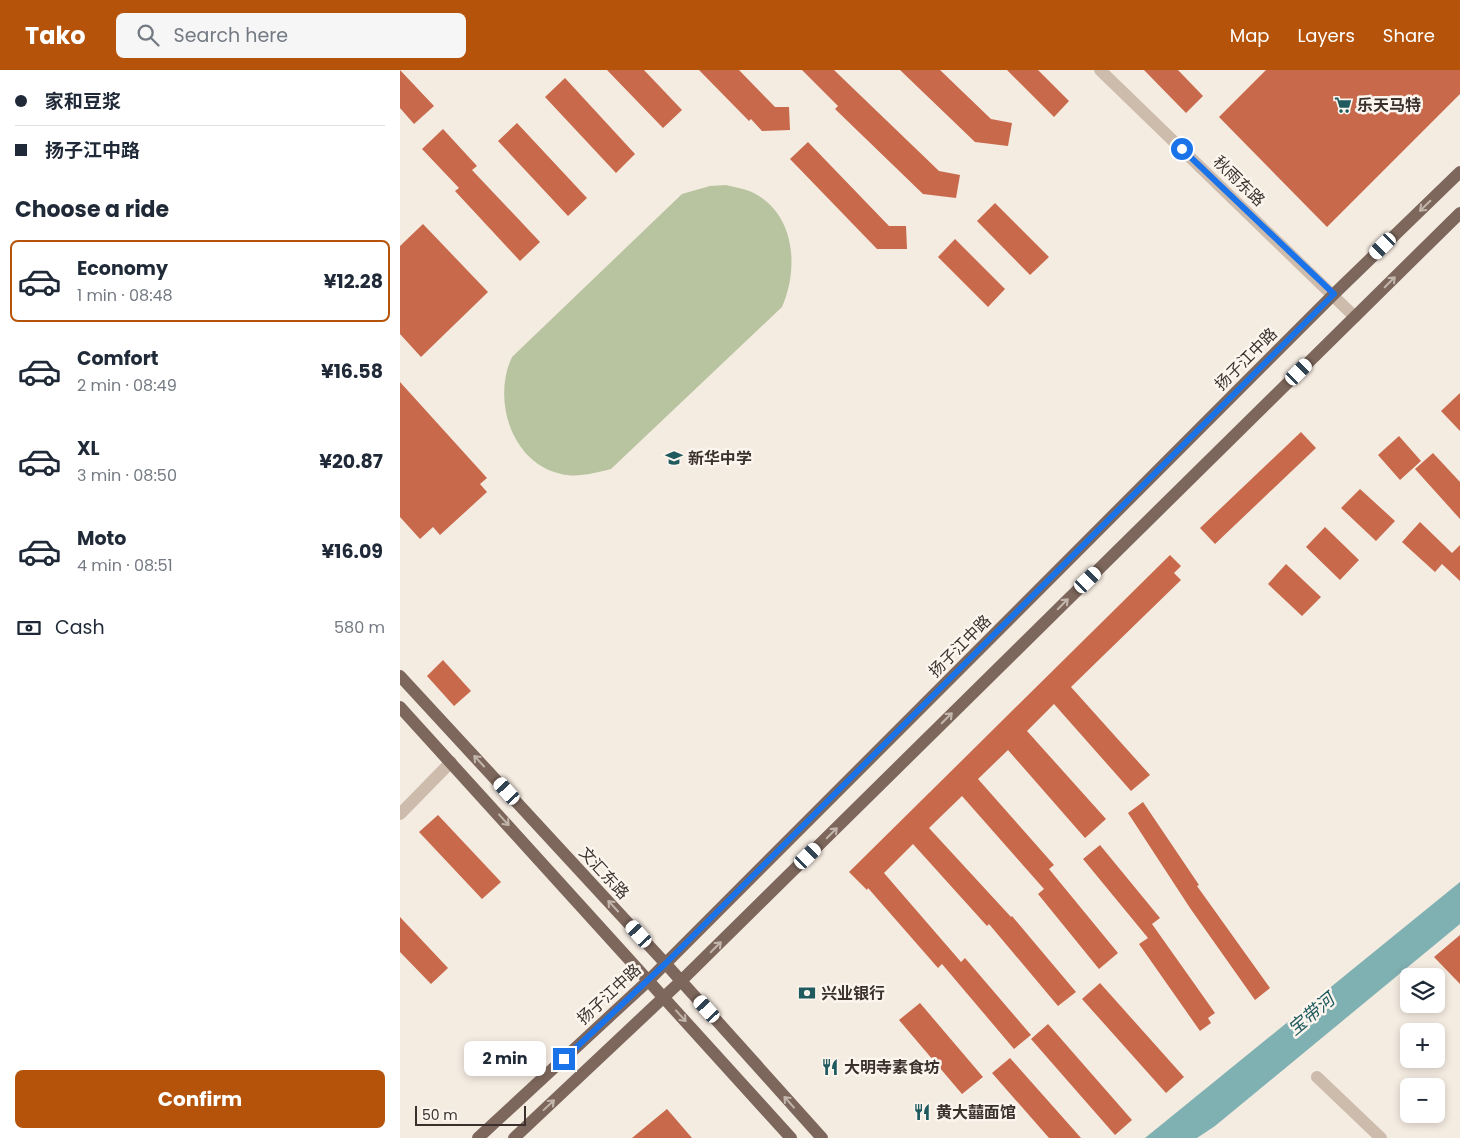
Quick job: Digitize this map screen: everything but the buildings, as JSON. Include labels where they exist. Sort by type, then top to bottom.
[{"type":"main road","name":"扬子江中路","points":[[478,1138],[649,980],[1334,294],[1460,172]]},
{"type":"main road","points":[[514,1138],[681,981],[1460,213]]},
{"type":"main road","name":"文汇东路","points":[[400,676],[666,963],[822,1138]]},
{"type":"main road","points":[[400,707],[791,1138]]},
{"type":"street","name":"秋雨东路","points":[[1100,70],[1334,294],[1355,317]]},
{"type":"street","points":[[400,814],[451,762]]},
{"type":"street","points":[[1317,1077],[1381,1138]]},
{"type":"green space","points":[[726,185],[747,190],[759,196],[771,206],[787,232],[792,262],[787,293],[782,307],[611,469],[573,475],[561,474],[544,468],[529,457],[518,443],[510,427],[504,391],[506,374],[512,357],[682,194],[710,186]]},
{"type":"water","name":"宝带河","points":[[1460,882],[1460,924],[1407,968],[1400,968],[1400,973],[1215,1126],[1197,1138],[1145,1138]]},
{"type":"place","name":"乐天马特","points":[[1343,105]]},
{"type":"place","name":"新华中学","points":[[674,458]]},
{"type":"place","name":"兴业银行","points":[[807,993]]},
{"type":"place","name":"大明寺素食坊","points":[[830,1067]]},
{"type":"place","name":"黄大囍面馆","points":[[922,1112]]},
{"type":"route","points":[[564,1059],[649,980],[1334,294],[1182,149]]}]
